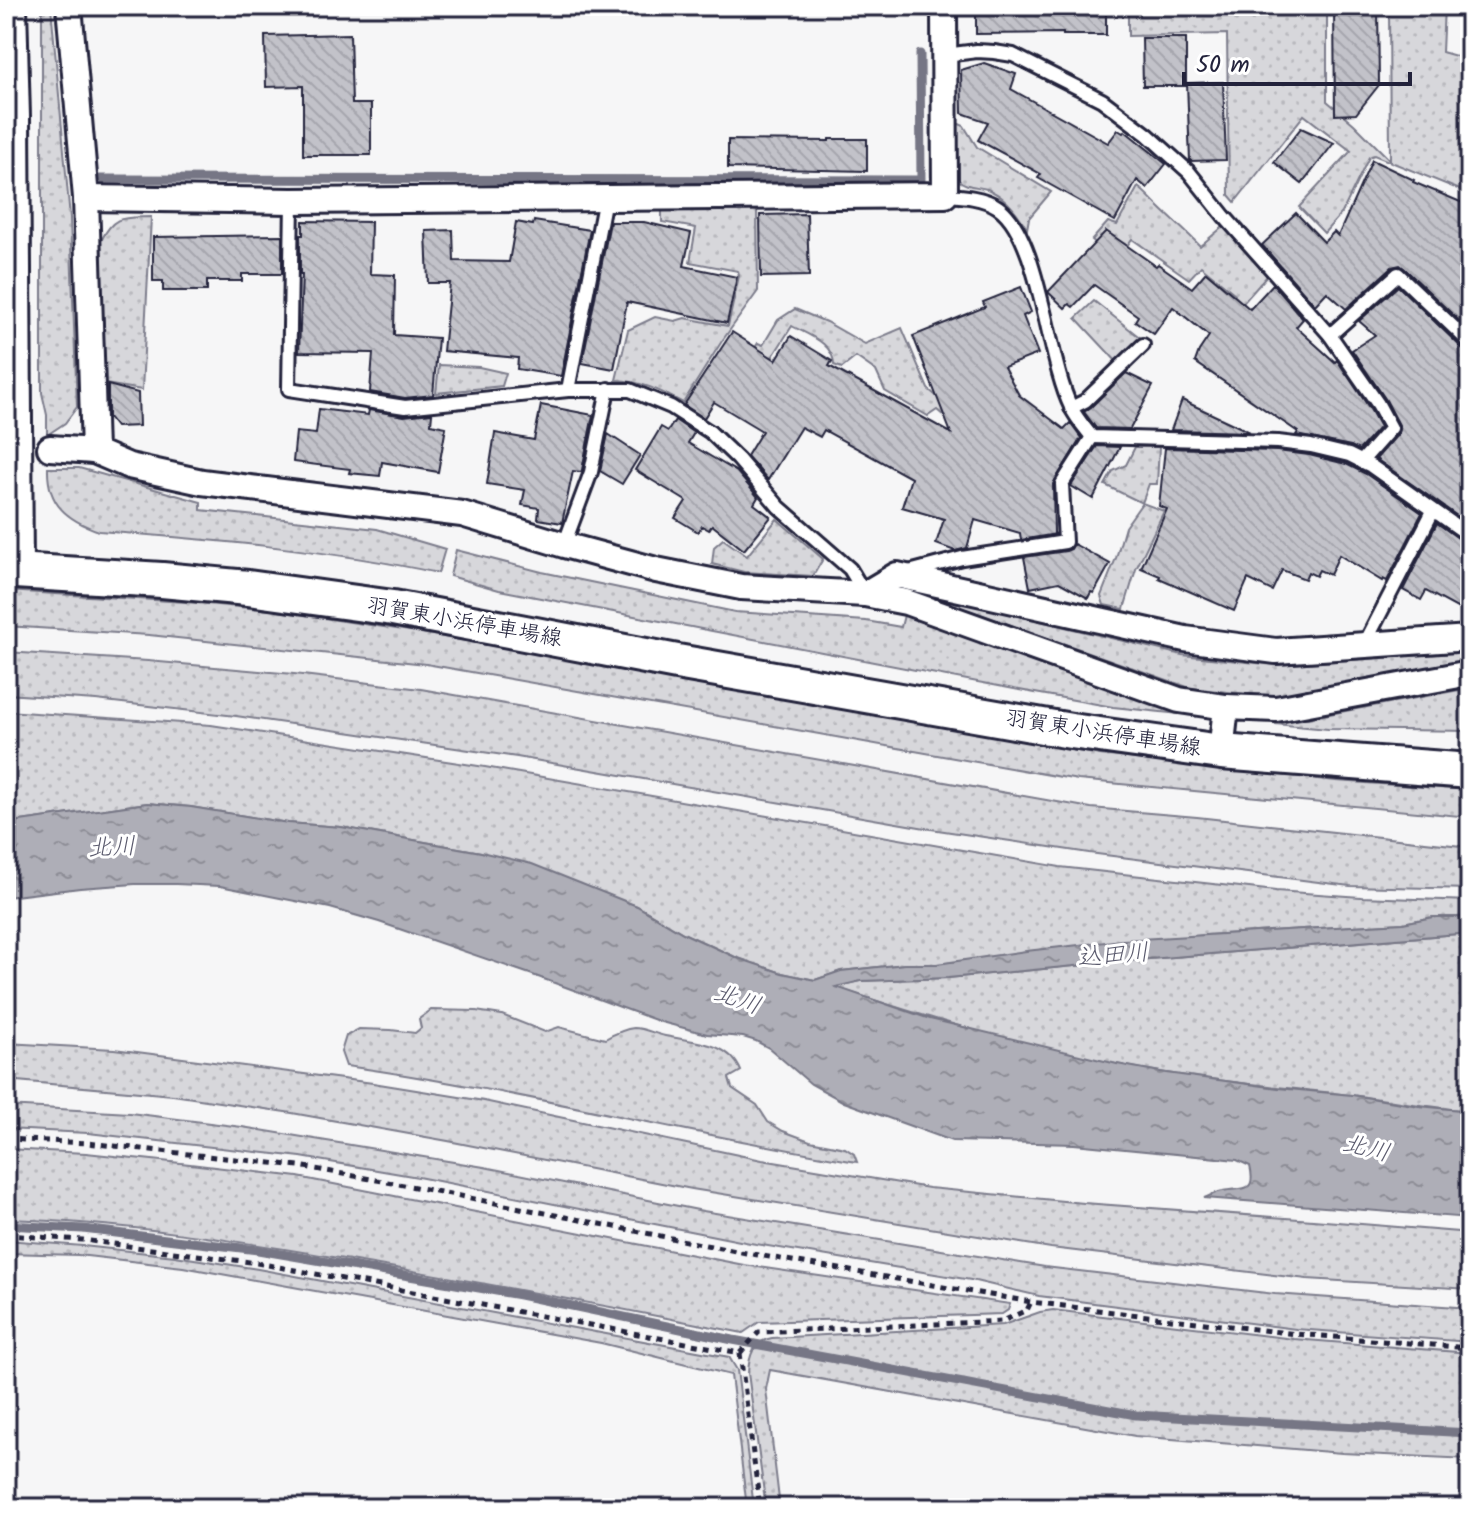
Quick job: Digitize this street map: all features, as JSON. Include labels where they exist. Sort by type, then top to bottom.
[{"type":"main road","name":"羽賀東小浜停車場線","points":[[9,6],[15,571],[248,588],[367,604],[1055,729],[1221,752],[1470,771]]},
{"type":"street","points":[[69,6],[86,198],[94,451]]},
{"type":"street","points":[[86,198],[292,201],[945,195],[944,6]]},
{"type":"street","points":[[50,448],[94,451],[129,466],[202,482],[462,514],[656,570],[741,587],[865,594],[906,602],[1179,700],[1226,707],[1276,709],[1470,673]]},
{"type":"street","points":[[865,594],[897,575],[1185,639],[1276,651],[1470,638]]},
{"type":"street","points":[[1221,752],[1226,707]]},
{"type":"lane","points":[[945,55],[977,51],[1013,55],[1102,100],[1189,172],[1330,335],[1378,404],[1391,428],[1361,462]]},
{"type":"lane","points":[[945,195],[973,197],[998,207],[1015,225],[1027,250],[1071,408],[1092,437]]},
{"type":"lane","points":[[568,390],[605,198]]},
{"type":"lane","points":[[292,201],[289,389],[405,407],[568,390],[630,390],[671,407],[710,432],[779,507],[850,569],[865,594]]},
{"type":"lane","points":[[1330,335],[1398,274],[1470,343]]},
{"type":"lane","points":[[1071,408],[1085,401],[1143,345]]},
{"type":"lane","points":[[564,545],[591,472],[608,389]]},
{"type":"lane","points":[[1092,437],[1278,442],[1349,455],[1371,466],[1470,536]]},
{"type":"lane","points":[[897,575],[962,558],[1065,542],[1062,484],[1092,437]]},
{"type":"lane","points":[[1364,645],[1433,511]]},
{"type":"path","points":[[6,1139],[87,1143],[299,1166],[746,1253],[1031,1302],[1296,1334],[1470,1348]]},
{"type":"path","points":[[6,1235],[83,1240],[257,1263],[740,1353]]},
{"type":"path","points":[[740,1353],[759,1332],[1003,1321],[1027,1310],[1031,1302]]},
{"type":"path","points":[[740,1353],[760,1508]]},
{"type":"shaded area","points":[[42,6],[51,6],[70,218],[77,407],[65,423],[47,435],[42,393]]},
{"type":"shaded area","points":[[1128,6],[1327,6],[1327,101],[1390,160],[1389,6],[1444,6],[1442,52],[1470,60],[1470,194],[1374,155],[1369,157],[1342,213],[1324,233],[1299,207],[1351,151],[1304,115],[1235,202],[1229,195],[1227,34],[1128,36]]},
{"type":"shaded area","points":[[957,123],[964,126],[977,147],[1051,192],[1029,218],[1027,229],[1000,196],[957,179]]},
{"type":"shaded area","points":[[1138,187],[1200,246],[1224,226],[1268,275],[1236,311],[1229,303],[1235,294],[1201,266],[1189,279],[1132,239],[1116,261],[1092,240],[1108,222],[1117,225]]},
{"type":"shaded area","points":[[662,208],[757,208],[758,291],[683,403],[651,387],[616,380],[628,330],[655,317],[675,321],[685,318],[728,326],[739,276],[738,271],[690,262],[696,228],[662,222]]},
{"type":"shaded area","points":[[151,217],[142,390],[105,384],[101,241],[110,226],[121,219]]},
{"type":"shaded area","points":[[1094,301],[1142,339],[1118,363],[1076,318]]},
{"type":"shaded area","points":[[795,309],[865,344],[902,328],[928,389],[941,400],[952,423],[937,410],[928,416],[885,391],[876,371],[856,357],[842,368],[834,365],[825,345],[792,326],[768,364],[745,364],[758,343],[763,345],[778,320]]},
{"type":"shaded area","points":[[439,365],[479,367],[506,373],[502,386],[436,393]]},
{"type":"shaded area","points":[[1135,447],[1159,447],[1157,484],[1149,484],[1142,503],[1105,485],[1113,471],[1126,465]]},
{"type":"shaded area","points":[[48,468],[79,468],[201,502],[201,510],[377,529],[445,549],[438,573],[311,552],[99,531],[77,522],[61,509],[51,491]]},
{"type":"shaded area","points":[[1142,503],[1164,511],[1136,569],[1124,609],[1104,605],[1101,596],[1125,527]]},
{"type":"shaded area","points":[[777,519],[823,559],[813,576],[744,572],[712,564],[714,547],[723,539],[747,556]]},
{"type":"shaded area","points":[[456,550],[542,572],[735,612],[866,621],[901,627],[904,615],[1180,714],[1113,707],[1035,693],[499,590],[450,576]]},
{"type":"shaded area","points":[[6,591],[271,610],[410,631],[1100,755],[1336,781],[1470,790],[1470,817],[1078,780],[426,664],[149,635],[6,626]]},
{"type":"shaded area","points":[[914,591],[1182,655],[1275,665],[1470,652],[1470,660],[1274,697],[1190,688]]},
{"type":"shaded area","points":[[6,652],[294,674],[421,689],[1091,808],[1470,847],[1470,889],[1350,886],[1089,853],[931,829],[517,757],[236,716],[96,700],[6,694]]},
{"type":"shaded area","points":[[1470,688],[1470,731],[1328,729],[1275,724]]},
{"type":"shaded area","points":[[6,711],[211,725],[485,767],[1060,867],[1276,891],[1470,901],[1470,917],[1433,917],[1403,923],[1205,935],[937,964],[841,971],[815,980],[735,957],[683,933],[637,906],[481,852],[341,827],[288,823],[147,803],[6,823]]},
{"type":"shaded area","points":[[1470,933],[1470,1111],[1207,1079],[1121,1065],[976,1031],[834,987],[861,981],[948,978]]},
{"type":"shaded area","points":[[431,1010],[502,1015],[545,1032],[559,1027],[605,1039],[638,1028],[709,1044],[735,1061],[741,1071],[729,1078],[732,1088],[757,1105],[768,1122],[810,1141],[845,1148],[854,1154],[857,1162],[474,1087],[346,1066],[341,1052],[346,1036],[359,1029],[415,1033],[421,1028],[419,1019]]},
{"type":"shaded area","points":[[6,1043],[114,1049],[373,1083],[484,1101],[762,1160],[929,1188],[1470,1233],[1470,1289],[1307,1279],[1051,1248],[692,1189],[292,1113],[173,1095],[6,1080]]},
{"type":"shaded area","points":[[6,1106],[130,1113],[242,1127],[484,1167],[703,1211],[1045,1267],[1275,1294],[1470,1308],[1470,1342],[1296,1329],[1039,1296],[971,1280],[750,1243],[301,1157],[88,1133],[6,1129]]},
{"type":"shaded area","points":[[6,1149],[86,1153],[298,1177],[744,1265],[1010,1304],[1002,1314],[759,1322],[743,1333],[268,1246],[138,1228],[6,1219]]},
{"type":"shaded area","points":[[6,1240],[175,1256],[258,1269],[729,1357],[737,1370],[754,1508],[747,1508],[731,1375],[601,1343],[183,1267],[78,1255],[6,1253]]},
{"type":"shaded area","points":[[1053,1310],[1294,1339],[1470,1353],[1470,1459],[1342,1453],[1135,1436],[770,1370],[766,1389],[780,1508],[766,1508],[748,1373],[751,1355],[760,1342],[772,1338],[1003,1325]]},
{"type":"water","points":[[147,803],[288,823],[341,827],[532,864],[637,906],[683,933],[735,957],[815,980],[841,971],[937,964],[1123,940],[1403,923],[1433,917],[1470,917],[1470,933],[948,978],[861,981],[836,987],[930,1019],[1117,1064],[1278,1088],[1470,1111],[1470,1218],[1204,1198],[1249,1186],[1252,1175],[1250,1166],[1237,1160],[1074,1144],[952,1141],[844,1102],[811,1084],[769,1048],[756,1041],[707,1034],[661,1022],[530,974],[330,908],[220,886],[176,884],[80,888],[6,897],[6,823]]},
{"type":"building","points":[[976,6],[1106,6],[1106,35],[976,34]]},
{"type":"building","points":[[1334,6],[1378,6],[1379,85],[1356,114],[1335,115]]},
{"type":"building","points":[[350,34],[352,104],[371,104],[371,155],[303,155],[303,86],[266,87],[265,36]]},
{"type":"building","points":[[1142,38],[1186,38],[1186,86],[1143,86]]},
{"type":"building","points":[[984,63],[1016,74],[1011,89],[1108,143],[1118,130],[1125,131],[1166,164],[1147,188],[1137,180],[1115,221],[1038,178],[1041,174],[978,140],[988,122],[962,113],[961,70]]},
{"type":"building","points":[[1223,82],[1226,160],[1190,161],[1187,83]]},
{"type":"building","points":[[1301,128],[1334,143],[1302,184],[1274,162]]},
{"type":"building","points":[[867,139],[867,171],[728,168],[728,140]]},
{"type":"building","points":[[1372,160],[1413,182],[1470,206],[1470,331],[1400,265],[1392,267],[1346,309],[1327,292],[1315,305],[1262,245],[1296,213],[1324,242],[1334,232],[1338,236]]},
{"type":"building","points":[[807,214],[809,276],[761,277],[760,215]]},
{"type":"building","points":[[303,221],[371,222],[370,274],[395,275],[394,335],[438,338],[433,395],[405,398],[370,392],[373,353],[299,352],[300,235],[303,235]]},
{"type":"building","points":[[534,221],[590,230],[561,376],[517,369],[518,358],[443,351],[450,283],[428,283],[426,231],[453,230],[454,261],[509,262],[516,222],[533,225]]},
{"type":"building","points":[[610,222],[644,222],[691,233],[684,266],[737,277],[727,323],[627,302],[614,369],[582,363]]},
{"type":"building","points":[[1106,231],[1192,288],[1206,272],[1250,309],[1273,284],[1303,319],[1296,327],[1335,362],[1337,360],[1380,427],[1359,450],[1296,435],[1298,432],[1195,362],[1209,336],[1173,307],[1154,334],[1135,321],[1138,316],[1094,285],[1073,307],[1069,304],[1065,308],[1048,292]]},
{"type":"building","points":[[282,235],[282,274],[242,274],[242,281],[207,281],[207,291],[163,291],[163,281],[153,281],[153,237]]},
{"type":"building","points":[[1398,286],[1464,350],[1470,352],[1470,525],[1376,459],[1398,434],[1399,425],[1352,350],[1375,335],[1359,321]]},
{"type":"building","points":[[1021,287],[1031,312],[1023,316],[1038,354],[1004,367],[1019,395],[1064,429],[1070,423],[1081,438],[1053,484],[1056,534],[1021,540],[1020,533],[975,520],[967,548],[955,551],[936,544],[944,519],[902,507],[911,478],[824,430],[820,437],[801,427],[768,480],[747,456],[762,431],[714,402],[704,418],[684,405],[732,332],[776,360],[791,336],[832,361],[829,366],[951,433],[913,336],[985,307],[983,302]]},
{"type":"building","points":[[1126,373],[1153,386],[1130,429],[1096,428],[1084,412]]},
{"type":"building","points":[[108,385],[138,393],[139,426],[116,427],[108,417]]},
{"type":"building","points":[[1182,400],[1250,432],[1171,430]]},
{"type":"building","points":[[541,405],[593,415],[582,470],[573,471],[562,523],[538,519],[539,508],[522,505],[525,490],[487,484],[495,433],[534,440]]},
{"type":"building","points":[[319,409],[368,415],[369,410],[404,416],[432,413],[431,424],[446,427],[438,472],[382,462],[380,476],[293,462],[296,432],[316,434]]},
{"type":"building","points":[[675,420],[694,433],[688,443],[737,472],[758,497],[754,504],[771,517],[744,550],[712,525],[709,530],[702,526],[698,532],[675,518],[686,501],[635,470],[661,427],[668,431]]},
{"type":"building","points":[[608,434],[640,455],[622,484],[600,471]]},
{"type":"building","points":[[1097,446],[1120,447],[1093,499],[1071,486]]},
{"type":"building","points":[[1165,448],[1277,451],[1346,464],[1366,474],[1422,513],[1387,581],[1339,555],[1330,575],[1319,570],[1316,576],[1308,572],[1305,579],[1282,570],[1272,591],[1248,579],[1234,611],[1141,568],[1167,509],[1159,506]]},
{"type":"building","points":[[1437,523],[1470,545],[1470,615],[1426,591],[1421,600],[1403,590]]},
{"type":"building","points":[[1074,544],[1110,564],[1094,593],[1091,592],[1088,598],[1059,582],[1030,588],[1024,557],[1066,551]]},
{"type":"waterway","points":[[100,179],[921,180],[920,54]]},
{"type":"waterway","points":[[6,1225],[83,1229],[258,1250],[520,1295],[733,1340],[1136,1415],[1470,1433]]},
{"type":"water label","name":"北川","points":[[112,848]]},
{"type":"water label","name":"込田川","points":[[1113,956]]},
{"type":"water label","name":"北川","points":[[737,1000]]},
{"type":"water label","name":"北川","points":[[1366,1149]]}]
